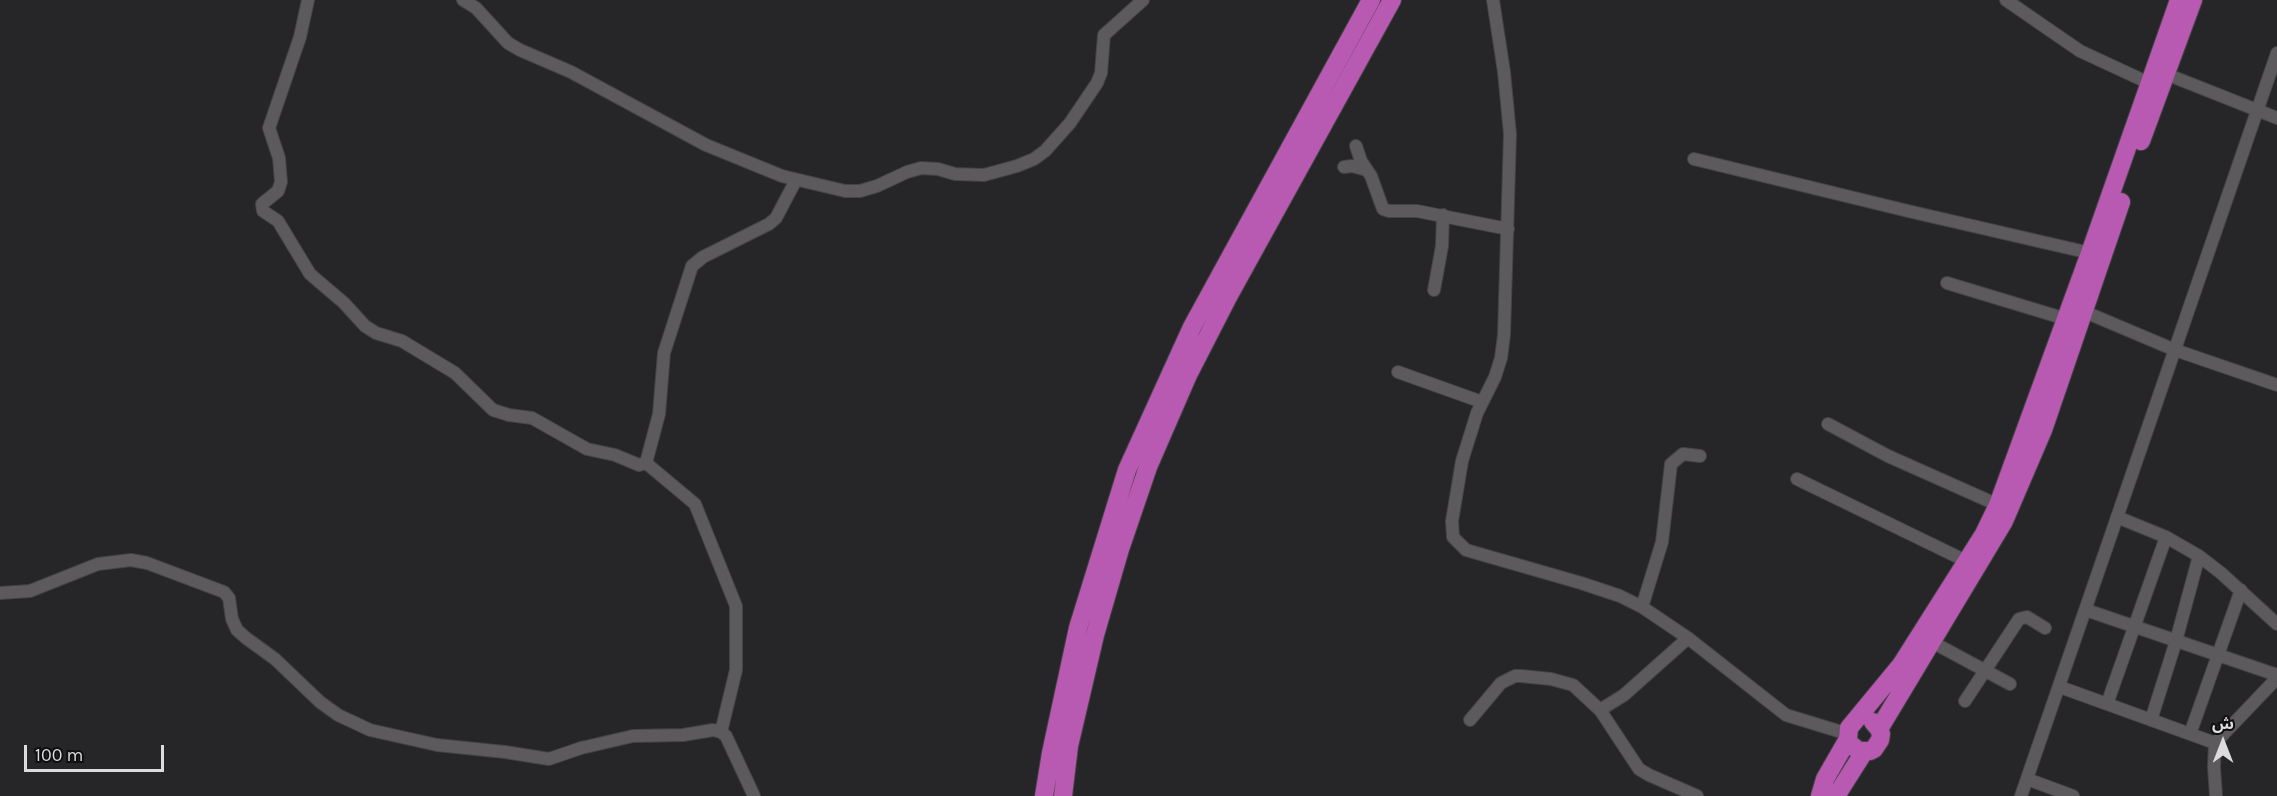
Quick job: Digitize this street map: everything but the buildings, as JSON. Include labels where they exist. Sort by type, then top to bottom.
[{"type":"highway","points":[[1044,796],[1078,628],[1127,470],[1192,327],[1371,0]]},
{"type":"highway","points":[[1063,796],[1069,746],[1095,635],[1120,549],[1148,467],[1188,375],[1228,297],[1392,0]]},
{"type":"highway","points":[[1820,796],[1825,779],[1851,731],[1901,665],[1983,534],[1998,505],[2179,0]]},
{"type":"highway","points":[[1851,731],[1854,749],[1864,752],[1878,745],[1879,729],[2004,521],[2043,430],[2085,312],[2139,146],[2193,0]]},
{"type":"highway","points":[[1851,731],[1867,720],[1879,729]]},
{"type":"highway","points":[[1836,796],[1864,752]]},
{"type":"street","points":[[308,0],[300,37],[269,128],[279,158],[281,182],[278,191],[262,204],[263,211],[278,221],[310,274],[344,303],[365,326],[376,333],[402,342],[455,373],[493,410],[532,418],[587,448],[615,455],[639,465],[646,463]]},
{"type":"street","points":[[463,0],[476,8],[508,43],[520,51],[571,72],[706,145],[782,176],[845,191],[877,186],[921,168],[938,169],[955,174],[984,175],[1035,159],[1070,123],[1097,83],[1101,73],[1104,35],[1143,0]]},
{"type":"street","points":[[1493,0],[1504,72],[1510,134],[1504,335],[1501,358],[1495,377],[1482,402],[1462,461],[1452,530],[1453,537],[1458,544],[1477,554],[1620,596],[1642,607],[1688,638],[1786,715],[1851,731]]},
{"type":"street","points":[[2006,0],[2080,51],[2149,83]]},
{"type":"street","points":[[2021,796],[2277,53]]},
{"type":"street","points":[[2166,74],[2277,118]]},
{"type":"street","points":[[1356,146],[1383,208],[1389,211],[1417,211],[1443,215],[1508,229]]},
{"type":"street","points":[[1694,159],[2090,253]]},
{"type":"street","points":[[1344,167],[1352,166],[1367,170]]},
{"type":"street","points":[[646,463],[659,414],[664,353],[692,266],[703,257],[769,224],[776,218],[796,180]]},
{"type":"street","points":[[1434,291],[1442,246],[1443,215]]},
{"type":"street","points":[[1947,283],[2066,319]]},
{"type":"street","points":[[2085,312],[2175,350],[2277,385]]},
{"type":"street","points":[[1398,372],[1482,402]]},
{"type":"street","points":[[1828,424],[1888,456],[1998,505]]},
{"type":"street","points":[[1642,607],[1662,542],[1671,464],[1683,454],[1700,456]]},
{"type":"street","points":[[646,463],[695,504],[736,606],[736,670],[721,732]]},
{"type":"street","points":[[1797,479],[1966,561]]},
{"type":"street","points":[[2117,517],[2166,537],[2199,556],[2241,590],[2277,624]]},
{"type":"street","points":[[2107,704],[2166,537]]},
{"type":"street","points":[[2151,720],[2176,641],[2199,556]]},
{"type":"street","points":[[0,593],[30,591],[98,564],[131,560],[147,563],[224,592],[229,598],[232,619],[237,630],[284,667],[320,702],[338,715],[370,730],[410,741],[549,759],[581,748],[633,736],[683,735],[713,730],[726,736],[754,796]]},
{"type":"street","points":[[2190,734],[2216,654],[2241,590]]},
{"type":"street","points":[[2086,610],[2277,676],[2215,743],[2216,796]]},
{"type":"street","points":[[1965,700],[2019,619],[2027,617],[2045,628]]},
{"type":"street","points":[[1600,710],[1624,694],[1688,638]]},
{"type":"street","points":[[1932,642],[2010,684]]},
{"type":"street","points":[[1470,720],[1501,683],[1515,676],[1558,680],[1574,685],[1600,710],[1639,769],[1697,796]]},
{"type":"street","points":[[2060,687],[2215,743]]},
{"type":"street","points":[[2027,779],[2073,796]]}]
